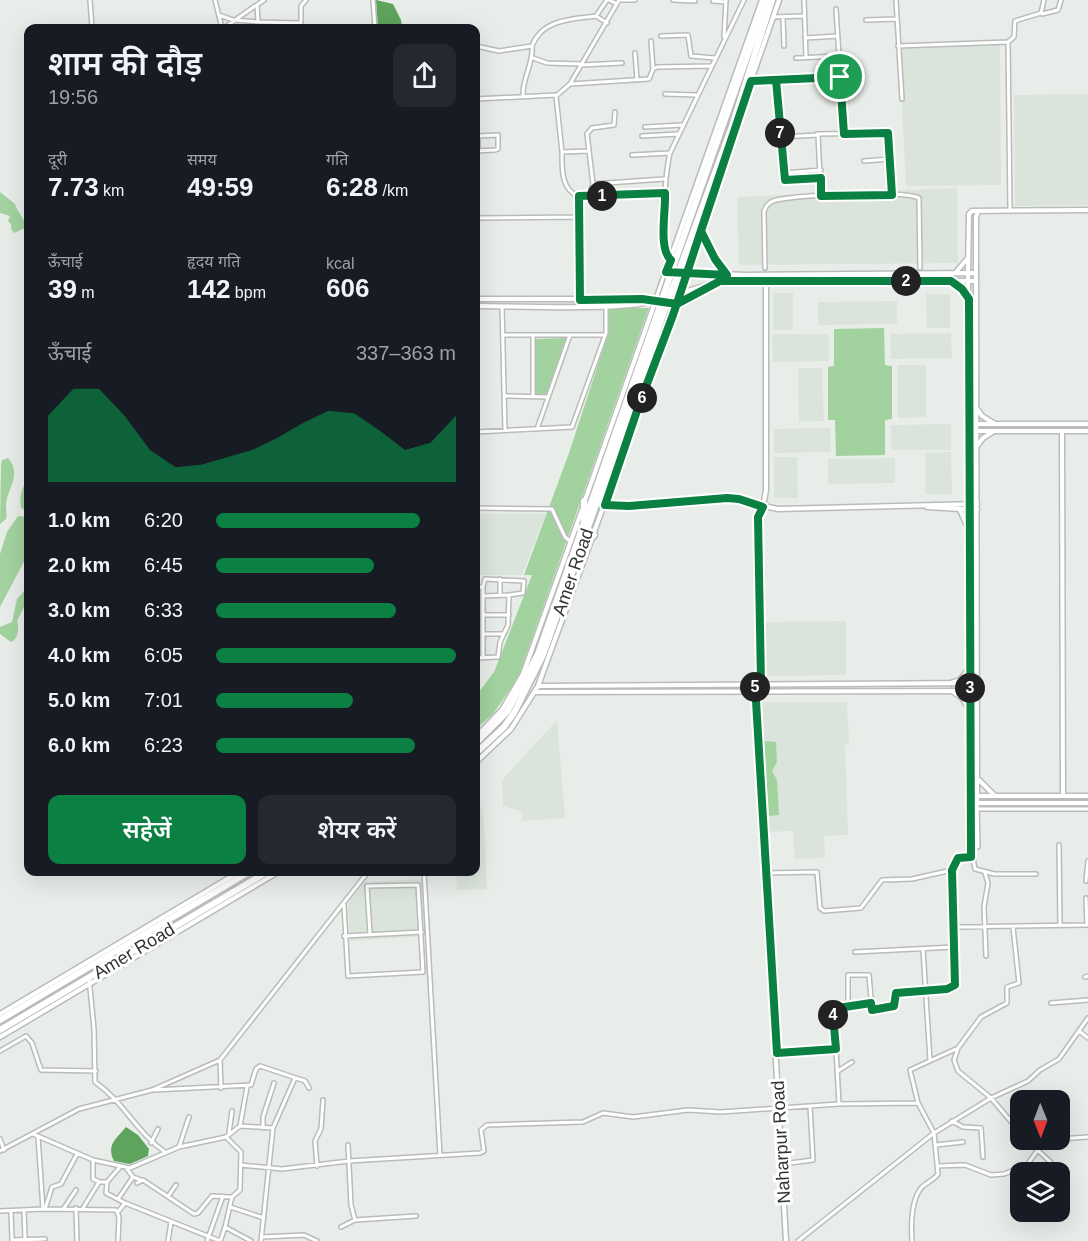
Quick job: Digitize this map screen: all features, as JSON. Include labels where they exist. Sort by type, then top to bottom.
[{"type":"highway","name":"Amer Road","points":[[480,739],[498,722],[521,689],[538,654],[767,0]]},
{"type":"highway","name":"Amer Road","points":[[675,265],[732,126],[772,0]]},
{"type":"highway","points":[[732,126],[732,134]]},
{"type":"highway","points":[[711,147],[720,135]]},
{"type":"highway","name":"Amer Road","points":[[480,749],[504,727],[526,694],[543,655],[582,547],[661,305]]},
{"type":"highway","points":[[583,527],[585,501]]},
{"type":"highway","points":[[582,547],[594,535]]},
{"type":"highway","name":"Amer Road","points":[[2,1016],[242,876]]},
{"type":"highway","name":"Amer Road","points":[[0,1030],[90,980],[262,876]]},
{"type":"street","points":[[90,0],[92,24]]},
{"type":"street","points":[[214,0],[222,24]]},
{"type":"street","points":[[229,24],[264,0]]},
{"type":"street","points":[[219,15],[235,20],[299,23],[302,6],[306,0]]},
{"type":"street","points":[[373,0],[375,24]]},
{"type":"street","points":[[596,16],[608,0],[635,0]]},
{"type":"street","points":[[673,0],[695,1]]},
{"type":"street","points":[[675,265],[665,255],[663,242],[666,215],[664,179],[670,153],[696,95],[744,0]]},
{"type":"street","points":[[480,733],[496,717],[518,684],[572,542],[585,501],[661,305],[666,272],[675,265],[711,147],[736,85],[762,0]]},
{"type":"street","points":[[480,758],[511,729],[536,692],[681,293],[732,134],[779,0]]},
{"type":"street","points":[[804,0],[806,57]]},
{"type":"street","points":[[896,0],[902,99]]},
{"type":"street","points":[[1041,13],[1044,0]]},
{"type":"street","points":[[898,46],[1008,42],[1014,37],[1015,21],[1041,13],[1052,13],[1058,10],[1061,0]]},
{"type":"street","points":[[480,99],[556,95],[570,84],[608,23],[618,1]]},
{"type":"street","points":[[712,1],[726,1],[724,39]]},
{"type":"street","points":[[257,5],[258,22]]},
{"type":"street","points":[[836,9],[844,134]]},
{"type":"street","points":[[523,96],[525,74],[533,58],[534,40],[562,19],[596,16],[608,23]]},
{"type":"street","points":[[773,17],[804,16]]},
{"type":"street","points":[[783,17],[784,46]]},
{"type":"street","points":[[866,20],[897,19]]},
{"type":"street","points":[[661,36],[688,35],[691,56],[715,58]]},
{"type":"street","points":[[805,38],[838,36]]},
{"type":"street","points":[[570,84],[649,79],[653,69],[651,41]]},
{"type":"street","points":[[1008,42],[1010,210]]},
{"type":"street","points":[[480,47],[499,51],[532,46]]},
{"type":"street","points":[[635,53],[637,80]]},
{"type":"street","points":[[796,58],[839,56]]},
{"type":"street","points":[[533,58],[547,63],[582,65],[622,63]]},
{"type":"street","points":[[653,69],[712,66]]},
{"type":"street","points":[[751,81],[840,77]]},
{"type":"street","points":[[776,80],[783,173],[786,181],[821,178]]},
{"type":"street","points":[[665,94],[696,95]]},
{"type":"street","points":[[556,95],[563,178],[572,194],[589,196],[665,193]]},
{"type":"street","points":[[589,196],[593,184],[587,140],[589,130],[614,125],[615,112]]},
{"type":"street","points":[[645,127],[682,125]]},
{"type":"street","points":[[780,136],[888,133],[892,195]]},
{"type":"street","points":[[642,136],[678,134]]},
{"type":"street","points":[[817,134],[821,196]]},
{"type":"street","points":[[480,136],[498,135],[498,149],[480,151]]},
{"type":"street","points":[[562,152],[590,151]]},
{"type":"street","points":[[632,155],[670,153]]},
{"type":"street","points":[[864,161],[890,159]]},
{"type":"street","points":[[783,173],[821,170]]},
{"type":"street","points":[[593,184],[664,179]]},
{"type":"street","points":[[765,268],[765,207],[773,201],[821,196],[892,195],[913,196],[921,202],[920,268]]},
{"type":"street","points":[[579,196],[580,300]]},
{"type":"street","points":[[1036,874],[985,873],[975,869],[971,857],[969,214],[979,210],[1088,210]]},
{"type":"street","points":[[971,847],[978,847],[976,217],[979,210]]},
{"type":"street","points":[[480,218],[579,217]]},
{"type":"street","points":[[701,231],[715,259],[727,275]]},
{"type":"street","points":[[952,273],[962,267],[968,258]]},
{"type":"street","points":[[666,272],[727,275],[976,273]]},
{"type":"street","points":[[923,274],[923,281]]},
{"type":"street","points":[[663,282],[681,293],[718,282],[976,280]]},
{"type":"street","points":[[951,281],[962,289],[969,299]]},
{"type":"street","points":[[480,299],[642,299],[661,305],[677,304],[718,282]]},
{"type":"street","points":[[761,683],[758,517],[763,507],[766,489],[766,282]]},
{"type":"street","points":[[480,306],[606,306],[641,304],[650,301]]},
{"type":"street","points":[[502,306],[505,430]]},
{"type":"street","points":[[480,432],[572,427],[605,335],[606,306]]},
{"type":"street","points":[[504,335],[605,335]]},
{"type":"street","points":[[533,335],[533,397]]},
{"type":"street","points":[[537,429],[570,335]]},
{"type":"street","points":[[505,396],[548,397]]},
{"type":"street","points":[[976,406],[982,416],[995,424]]},
{"type":"street","points":[[969,424],[1088,424]]},
{"type":"street","points":[[969,431],[1088,431]]},
{"type":"street","points":[[976,449],[980,441],[994,431]]},
{"type":"street","points":[[1062,431],[1064,796]]},
{"type":"street","points":[[605,505],[629,506],[727,498],[739,499],[763,507],[927,507],[970,504],[977,507]]},
{"type":"street","points":[[927,507],[960,510],[977,507]]},
{"type":"street","points":[[480,508],[552,509],[565,537],[572,542]]},
{"type":"street","points":[[960,510],[970,533]]},
{"type":"street","points":[[500,579],[500,595]]},
{"type":"street","points":[[483,596],[523,593],[524,579],[484,580],[483,587],[483,596],[483,658],[498,657],[509,615],[508,595]]},
{"type":"street","points":[[483,615],[509,615]]},
{"type":"street","points":[[483,634],[504,634]]},
{"type":"street","points":[[951,683],[960,680],[970,666]]},
{"type":"street","points":[[538,686],[977,683]]},
{"type":"street","name":"Naharpur Road","points":[[755,684],[786,1241]]},
{"type":"street","points":[[952,691],[962,698],[970,710]]},
{"type":"street","points":[[536,692],[977,691]]},
{"type":"street","points":[[977,777],[982,786],[995,796]]},
{"type":"street","points":[[970,796],[1088,796]]},
{"type":"street","points":[[970,803],[1088,803]]},
{"type":"street","points":[[977,809],[1088,809]]},
{"type":"street","points":[[1059,845],[1060,926]]},
{"type":"street","points":[[848,1006],[847,977],[850,975],[869,975],[872,1010],[891,1009],[894,1006],[896,993],[947,989],[955,985],[952,870],[958,858],[971,857]]},
{"type":"street","points":[[1086,881],[1088,861]]},
{"type":"street","points":[[766,873],[817,872],[820,908],[824,911],[861,908],[882,880],[912,879],[952,870]]},
{"type":"street","points":[[985,873],[988,884],[984,928],[986,956]]},
{"type":"street","points":[[44,991],[232,876]]},
{"type":"street","points":[[253,883],[269,876]]},
{"type":"street","points":[[0,1139],[2,1150],[79,1109],[152,1090],[220,1060],[365,876]]},
{"type":"street","points":[[424,876],[440,1155]]},
{"type":"street","points":[[344,903],[347,974],[375,975],[424,971],[419,886],[416,884],[367,886],[370,934]]},
{"type":"street","points":[[954,927],[1088,925],[1086,898]]},
{"type":"street","points":[[1010,1120],[991,1098],[956,1068],[954,1056],[981,1017],[1007,1003],[1007,987],[1019,984],[1014,927]]},
{"type":"street","points":[[344,936],[422,932]]},
{"type":"street","points":[[855,952],[954,947]]},
{"type":"street","points":[[922,949],[930,1060]]},
{"type":"street","points":[[0,1037],[90,980],[95,1082],[110,1092],[151,1143],[165,1152]]},
{"type":"street","points":[[1051,1003],[1088,1000]]},
{"type":"street","points":[[839,1104],[834,1012],[838,1008],[871,1003]]},
{"type":"street","points":[[798,1241],[934,1133],[991,1098],[1029,1081],[1036,1073],[1059,1059],[1088,1018]]},
{"type":"street","points":[[1079,1031],[1088,1038]]},
{"type":"street","points":[[0,1051],[26,1036],[32,1043],[41,1070],[96,1071]]},
{"type":"street","points":[[912,1241],[912,1222],[918,1196],[923,1186],[936,1178],[937,1166],[934,1133],[918,1103],[910,1070],[958,1048]]},
{"type":"street","points":[[777,1053],[836,1049]]},
{"type":"street","points":[[220,1060],[221,1088]]},
{"type":"street","points":[[838,1071],[852,1062]]},
{"type":"street","points":[[152,1090],[247,1086],[253,1083],[258,1066],[305,1081],[309,1088]]},
{"type":"street","points":[[294,1078],[273,1128],[262,1239],[304,1235],[317,1241]]},
{"type":"street","points":[[263,1128],[263,1117],[274,1083]]},
{"type":"street","points":[[240,1126],[247,1086]]},
{"type":"street","points":[[317,1166],[315,1141],[321,1129],[323,1100]]},
{"type":"street","points":[[241,1165],[268,1168],[317,1166],[349,1161],[482,1153],[481,1130],[487,1125],[583,1122],[603,1113],[633,1118],[683,1111],[721,1112],[839,1104],[918,1103]]},
{"type":"street","points":[[782,1164],[812,1162],[810,1106]]},
{"type":"street","points":[[120,1167],[107,1182],[106,1193],[171,1222],[220,1240],[232,1197],[240,1190],[241,1152],[228,1135],[232,1111]]},
{"type":"street","points":[[179,1147],[189,1118]]},
{"type":"street","points":[[952,1121],[963,1127],[981,1128],[983,1157]]},
{"type":"street","points":[[32,1134],[93,1160],[126,1168],[179,1147],[228,1135],[240,1126],[273,1128]]},
{"type":"street","points":[[151,1143],[158,1129]]},
{"type":"street","points":[[38,1137],[44,1209]]},
{"type":"street","points":[[1070,1138],[1088,1137]]},
{"type":"street","points":[[936,1145],[963,1142]]},
{"type":"street","points":[[348,1145],[351,1205],[355,1220]]},
{"type":"street","points":[[937,1166],[965,1165],[991,1175],[1004,1174],[1028,1165],[1037,1151],[1049,1162]]},
{"type":"street","points":[[44,1209],[52,1187],[61,1184],[77,1153]]},
{"type":"street","points":[[93,1160],[93,1179],[107,1182]]},
{"type":"street","points":[[126,1168],[139,1181],[170,1195]]},
{"type":"street","points":[[118,1199],[134,1177]]},
{"type":"street","points":[[83,1208],[99,1182]]},
{"type":"street","points":[[176,1185],[169,1200],[197,1214],[212,1196],[232,1197]]},
{"type":"street","points":[[64,1208],[76,1190]]},
{"type":"street","points":[[207,1241],[224,1196]]},
{"type":"street","points":[[117,1241],[118,1212],[125,1203]]},
{"type":"street","points":[[230,1207],[264,1218]]},
{"type":"street","points":[[76,1208],[76,1241]]},
{"type":"street","points":[[0,1211],[83,1208],[112,1209],[118,1212]]},
{"type":"street","points":[[24,1210],[25,1240]]},
{"type":"street","points":[[11,1211],[12,1240],[45,1239]]},
{"type":"street","points":[[341,1227],[355,1220],[416,1216]]},
{"type":"street","points":[[168,1241],[171,1222]]},
{"type":"street","points":[[225,1227],[251,1241]]},
{"type":"shaded area","points":[[376,0],[393,4],[402,24],[378,24]]},
{"type":"shaded area","points":[[1000,44],[1001,185],[906,186],[899,49]]},
{"type":"shaded area","points":[[1088,94],[1088,205],[1015,206],[1014,95]]},
{"type":"shaded area","points":[[957,188],[958,263],[739,265],[737,197]]},
{"type":"shaded area","points":[[0,192],[15,204],[24,222],[24,228],[14,233],[8,221],[10,216],[0,213]]},
{"type":"shaded area","points":[[773,293],[793,293],[793,330],[773,330]]},
{"type":"shaded area","points":[[926,294],[950,294],[950,328],[927,328]]},
{"type":"shaded area","points":[[897,301],[897,324],[818,325],[818,302]]},
{"type":"shaded area","points":[[609,308],[649,308],[518,678],[493,714],[480,725],[480,691],[494,672],[532,575],[524,575],[569,453],[608,334]]},
{"type":"shaded area","points":[[884,328],[885,365],[892,366],[892,419],[885,420],[885,455],[836,456],[835,420],[828,420],[828,367],[834,366],[834,329]]},
{"type":"shaded area","points":[[951,333],[952,358],[891,359],[890,334]]},
{"type":"shaded area","points":[[772,334],[829,334],[829,361],[773,362]]},
{"type":"shaded area","points":[[566,338],[547,395],[534,394],[535,339]]},
{"type":"shaded area","points":[[897,365],[926,365],[926,417],[898,418]]},
{"type":"shaded area","points":[[798,368],[822,368],[824,421],[799,422]]},
{"type":"shaded area","points":[[951,424],[951,450],[891,450],[891,425]]},
{"type":"shaded area","points":[[830,428],[831,452],[774,453],[774,429]]},
{"type":"shaded area","points":[[951,452],[952,494],[926,494],[925,453]]},
{"type":"shaded area","points":[[774,457],[797,457],[798,498],[774,498]]},
{"type":"shaded area","points":[[8,458],[14,475],[7,498],[6,519],[0,524],[1,465],[2,460]]},
{"type":"shaded area","points":[[895,458],[895,483],[828,484],[828,459]]},
{"type":"shaded area","points":[[24,484],[24,510],[21,508],[21,493]]},
{"type":"shaded area","points":[[480,514],[546,514],[522,575],[480,575]]},
{"type":"shaded area","points":[[18,516],[24,517],[24,562],[0,607],[0,554],[7,532]]},
{"type":"shaded area","points":[[24,591],[24,607],[17,621],[17,635],[11,642],[0,634],[0,627],[12,622],[17,599]]},
{"type":"shaded area","points":[[846,621],[846,675],[763,676],[763,622]]},
{"type":"shaded area","points":[[760,702],[847,702],[849,745],[845,745],[848,835],[824,836],[825,858],[795,859],[793,831],[767,832]]},
{"type":"shaded area","points":[[557,720],[565,818],[522,821],[521,811],[503,806],[502,780]]},
{"type":"shaded area","points":[[763,741],[776,742],[777,762],[772,771],[777,780],[779,815],[769,816]]},
{"type":"shaded area","points":[[483,806],[487,889],[457,890],[456,876],[480,876],[480,808]]},
{"type":"shaded area","points":[[422,879],[426,936],[350,941],[348,904],[364,882]]},
{"type":"shaded area","points":[[126,1127],[138,1135],[149,1149],[148,1156],[130,1164],[114,1161],[111,1151],[113,1142]]},
{"type":"route","points":[[840,77],[751,81],[732,134],[687,273],[666,272],[671,260],[665,255],[663,242],[666,215],[665,193],[579,196],[580,300],[642,299],[677,304],[720,281],[951,281],[958,284],[969,299],[971,857],[958,858],[952,870],[955,985],[947,989],[896,993],[894,994],[894,1006],[891,1009],[872,1010],[871,1003],[835,1009],[833,1015],[836,1049],[777,1053],[755,684],[761,683],[758,517],[763,507],[739,499],[727,498],[629,506],[605,505],[639,405],[673,315],[677,304],[687,273],[727,275],[715,259],[701,231],[751,81],[776,80],[783,177],[786,181],[821,178],[821,196],[892,195],[888,133],[844,134],[840,77]]}]
